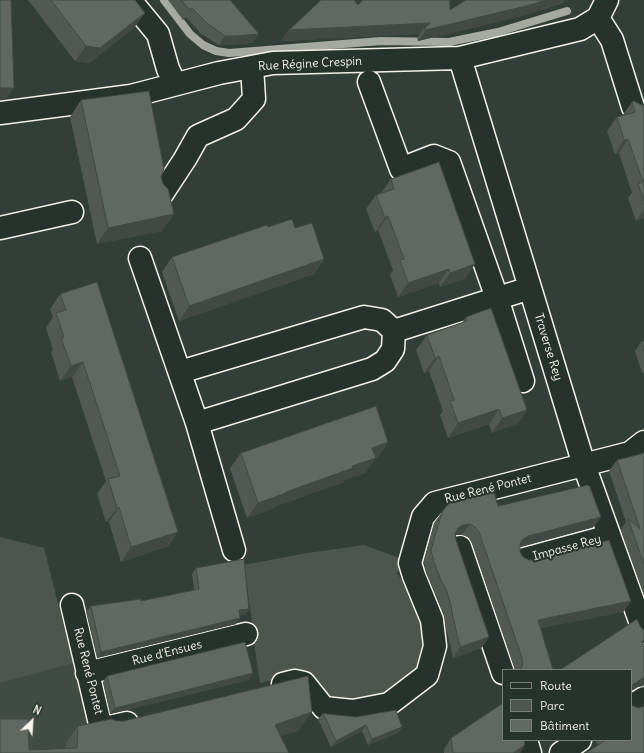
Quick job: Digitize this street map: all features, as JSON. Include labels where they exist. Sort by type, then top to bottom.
[{"type":"street","points":[[130,0],[158,34],[168,69],[175,84]]},
{"type":"street","points":[[603,9],[633,107]]},
{"type":"street","name":"Rue Régine Crespin","points":[[0,113],[131,96],[219,73],[273,64],[460,58],[580,29],[603,9]]},
{"type":"street","name":"Traverse Rey","points":[[460,58],[584,465],[644,632]]},
{"type":"street","points":[[162,194],[198,136],[236,119],[254,99],[252,67]]},
{"type":"street","points":[[369,82],[401,169],[434,156],[449,162],[523,380]]},
{"type":"street","points":[[0,228],[72,212]]},
{"type":"street","points":[[140,258],[197,423],[234,550]]},
{"type":"street","points":[[394,331],[530,288]]},
{"type":"street","points":[[180,372],[364,317],[382,320],[394,331]]},
{"type":"street","points":[[197,423],[372,369],[385,361],[393,349],[394,331]]},
{"type":"street","name":"Rue René Pontet","points":[[266,688],[295,681],[304,682],[324,708],[353,710],[389,704],[427,675],[435,646],[432,620],[410,563],[423,517],[435,503],[630,452],[644,442]]},
{"type":"street","name":"Impasse Rey","points":[[524,559],[609,536]]},
{"type":"street","points":[[460,547],[502,670]]},
{"type":"street","name":"Rue René Pontet","points":[[72,605],[100,724],[109,727],[146,718]]},
{"type":"street","name":"Rue d'Ensues","points":[[87,673],[246,634]]},
{"type":"street","points":[[632,705],[644,698]]},
{"type":"street","points":[[526,741],[530,753]]},
{"type":"street","points":[[561,753],[579,741]]},
{"type":"shaded area","points":[[0,537],[44,548],[91,738],[256,729],[268,753],[0,753]]},
{"type":"green space","points":[[0,537],[44,548],[73,663],[0,683]]},
{"type":"green space","points":[[364,545],[402,559],[397,574],[417,596],[427,652],[419,668],[383,698],[332,702],[295,674],[260,683],[244,565],[301,554]]},
{"type":"building","points":[[0,0],[11,0],[14,88],[0,88]]},
{"type":"building","points":[[51,0],[135,0],[145,13],[100,48],[86,46]]},
{"type":"building","points":[[181,0],[230,0],[259,34],[225,36],[208,24],[192,8],[190,10]]},
{"type":"building","points":[[321,0],[354,0],[358,5],[363,0],[450,0],[450,10],[466,0],[545,0],[426,30],[425,27],[431,23],[289,30]]},
{"type":"building","points":[[149,91],[164,169],[161,177],[163,184],[168,189],[174,214],[108,228],[81,100]]},
{"type":"building","points":[[634,101],[644,105],[644,201],[638,184],[643,182],[628,139],[624,140],[617,117],[635,112],[632,102]]},
{"type":"building","points":[[439,162],[475,264],[450,273],[449,269],[408,283],[400,260],[404,259],[388,216],[385,218],[376,195],[394,189],[391,179]]},
{"type":"building","points":[[292,219],[295,228],[312,223],[324,259],[189,306],[172,257],[267,225],[268,227]]},
{"type":"building","points":[[97,282],[178,532],[131,547],[119,507],[117,508],[108,479],[120,476],[83,362],[71,366],[61,338],[64,337],[56,313],[66,310],[60,294]]},
{"type":"building","points":[[491,308],[527,410],[502,418],[499,409],[458,423],[450,401],[454,400],[439,356],[435,358],[427,335],[467,321],[466,317]]},
{"type":"building","points":[[644,341],[644,351],[641,342]]},
{"type":"building","points":[[376,406],[388,442],[372,448],[376,458],[258,503],[241,453]]},
{"type":"building","points":[[644,452],[644,564],[628,519],[640,529],[617,460]]},
{"type":"building","points":[[588,485],[601,517],[528,536],[522,540],[520,552],[523,557],[529,560],[534,560],[609,540],[631,601],[538,620],[553,669],[522,669],[523,664],[522,658],[479,532],[470,524],[463,525],[458,528],[455,534],[456,540],[489,637],[460,647],[451,605],[446,589],[442,583],[434,562],[431,550],[442,512],[449,503],[494,492],[498,506]]},
{"type":"building","points":[[244,559],[249,609],[239,610],[240,618],[101,652],[91,606],[141,599],[141,601],[199,589],[196,568]]},
{"type":"building","points":[[637,619],[644,631],[644,641],[642,641],[644,647],[644,677],[632,685],[632,669],[562,669]]},
{"type":"building","points":[[245,642],[253,673],[115,708],[107,676]]},
{"type":"building","points":[[308,676],[312,712],[275,725],[289,753],[0,753],[0,719],[28,719],[29,750],[77,748],[78,726],[111,719],[124,721]]},
{"type":"building","points":[[502,704],[502,741],[524,741],[525,745],[513,753],[453,753],[451,738]]},
{"type":"building","points":[[632,705],[639,708],[644,706],[644,753],[586,753],[604,741],[632,741]]},
{"type":"building","points":[[396,710],[402,727],[372,739],[366,725],[336,741],[323,713],[356,717]]},
{"type":"waterway","points":[[164,0],[190,34],[203,45],[216,51],[229,53],[381,41],[449,42],[498,32],[567,11]]}]
